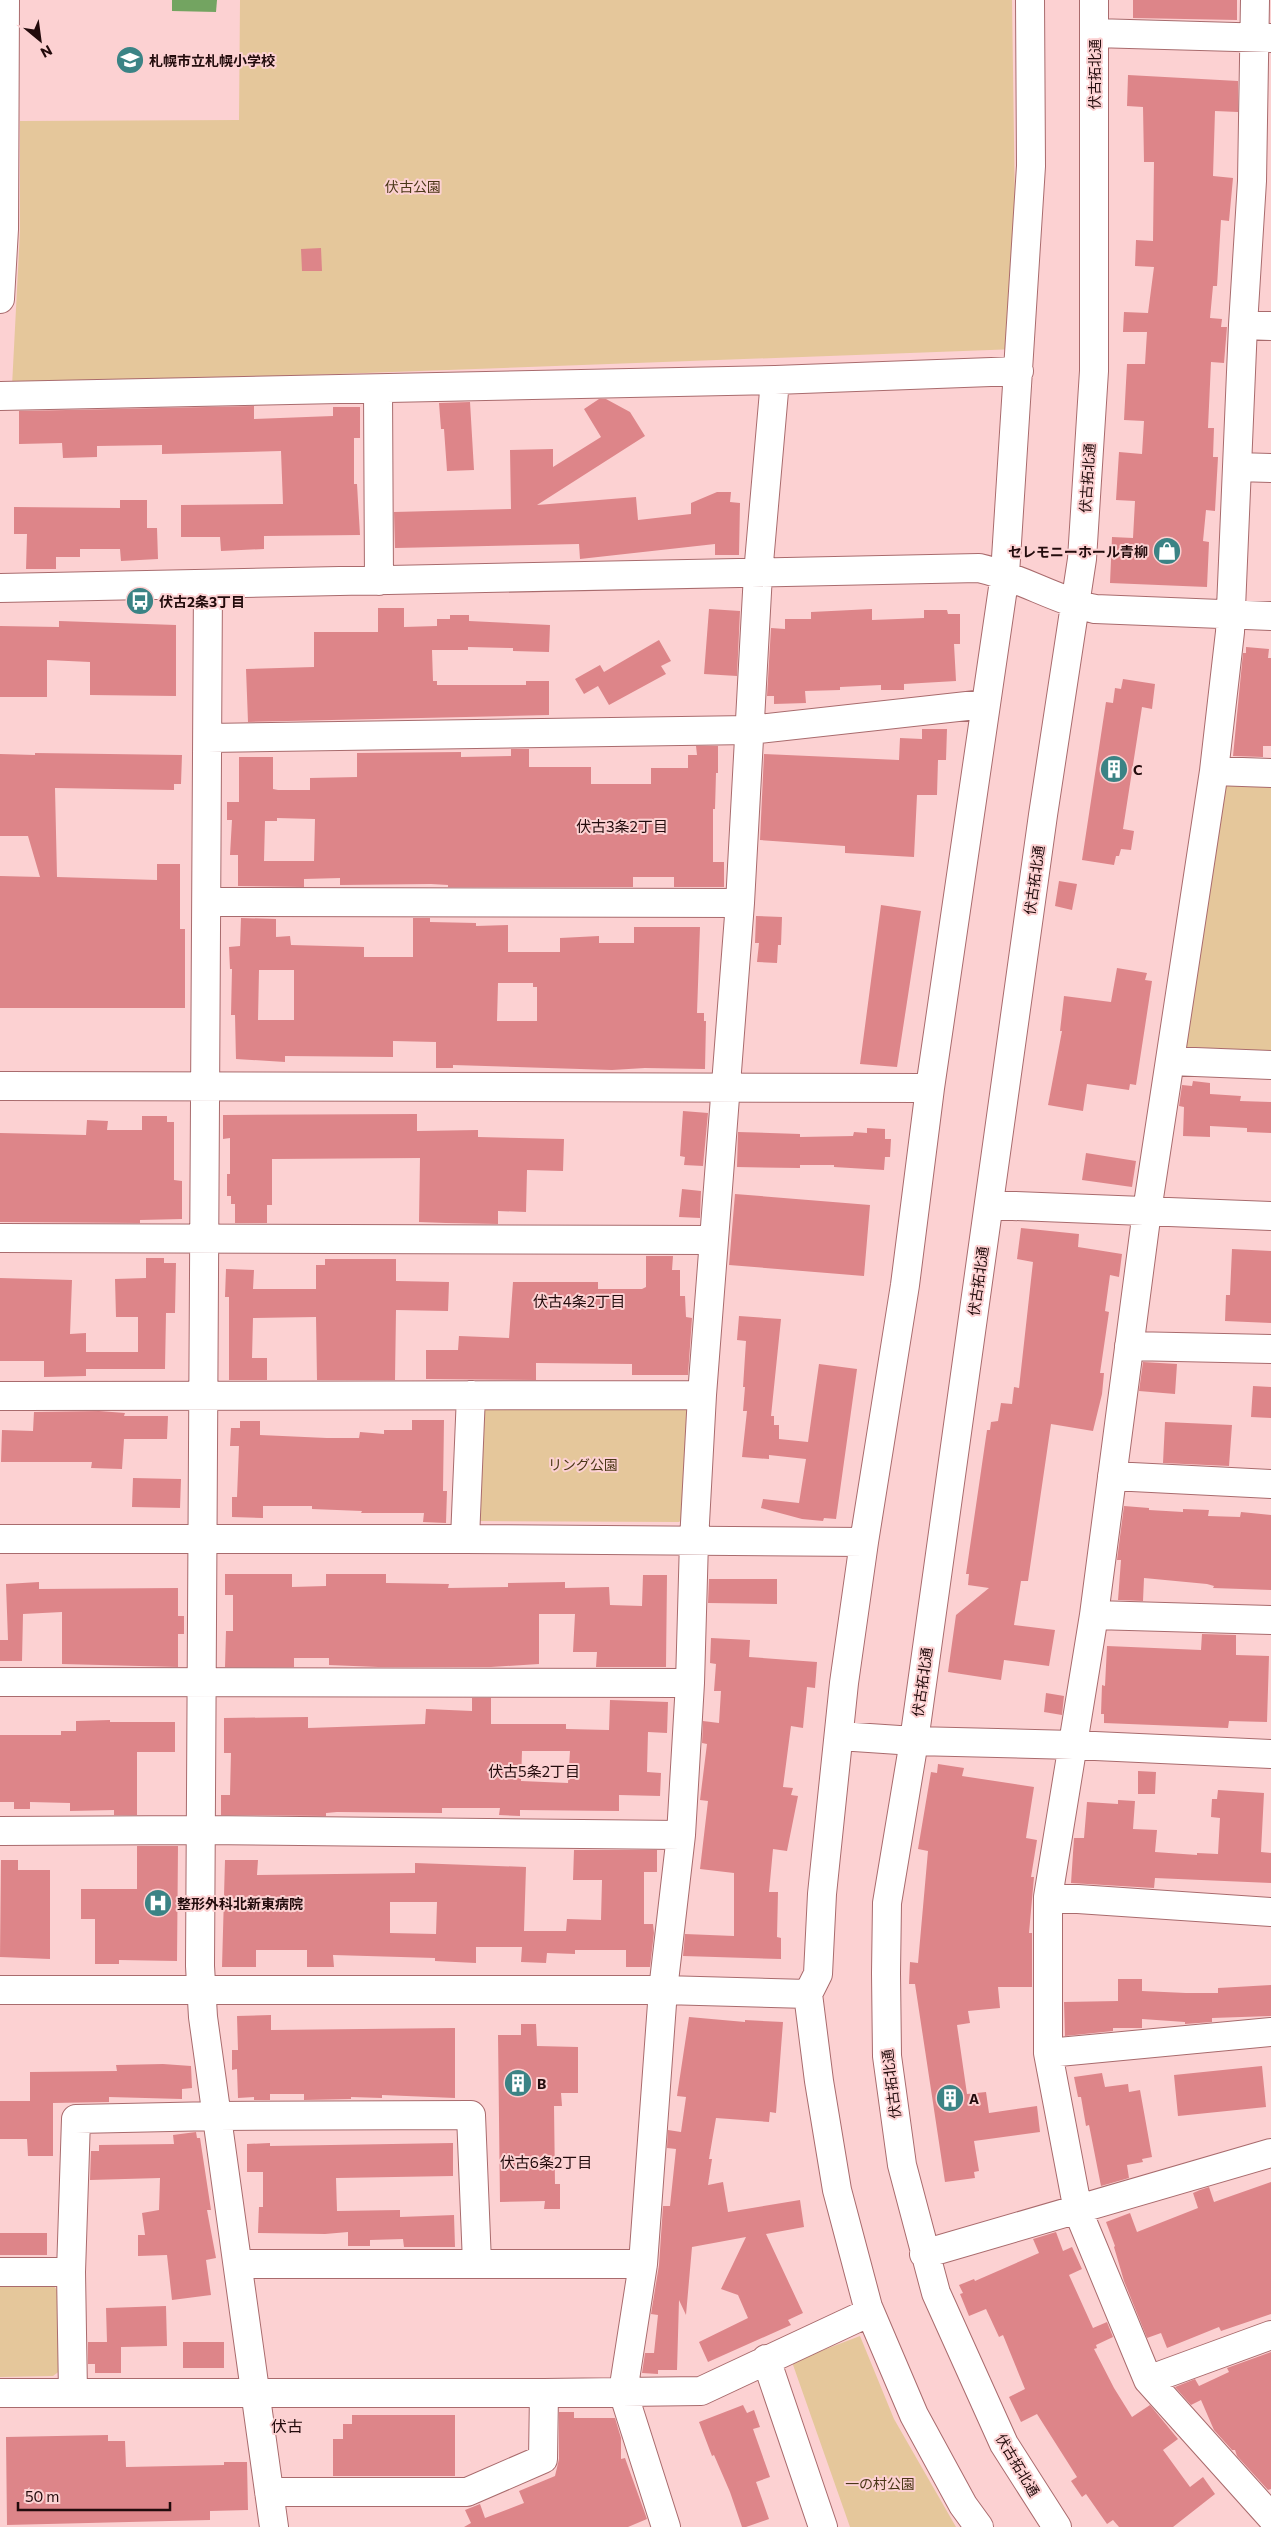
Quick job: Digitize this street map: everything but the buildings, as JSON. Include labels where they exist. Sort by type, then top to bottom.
[{"type":"street","points":[[0,299],[4,229],[4,0]]},
{"type":"street","points":[[979,2527],[963,2505],[914,2415],[870,2312],[838,2190],[819,2081],[808,1994],[818,1974],[822,1894],[839,1736],[864,1542],[906,1285],[930,1088],[1005,574],[1031,166],[1030,0]]},
{"type":"street","name":"伏古拓北通","points":[[1057,2527],[1004,2444],[936,2293],[924,2254],[902,2165],[887,2056],[887,1903],[914,1741],[1043,814],[1082,559],[1094,371],[1094,0]]},
{"type":"street","points":[[1255,0],[1263,37],[1262,181],[1244,325],[1230,632],[1214,771],[1147,1211],[1094,1615],[1048,1898],[1048,2053],[1078,2211],[1148,2380],[1271,2517]]},
{"type":"street","points":[[1094,33],[1263,37]]},
{"type":"street","points":[[1244,325],[1271,326]]},
{"type":"street","points":[[0,396],[775,380],[1019,371]]},
{"type":"street","points":[[666,2527],[624,2392],[643,2264],[663,1990],[681,1834],[690,1683],[694,1541],[702,1395],[724,1088],[740,903],[758,574],[775,380]]},
{"type":"street","points":[[378,388],[379,581]]},
{"type":"street","points":[[1237,467],[1271,468]]},
{"type":"street","points":[[0,588],[979,568],[1005,574],[1076,605],[1095,609],[1271,616]]},
{"type":"street","points":[[208,584],[206,1239],[201,1682],[202,1991],[203,2017],[274,2527]]},
{"type":"street","points":[[208,738],[750,730],[985,704]]},
{"type":"street","points":[[1214,771],[1271,773]]},
{"type":"street","points":[[207,902],[740,903]]},
{"type":"street","points":[[1170,1061],[1271,1065]]},
{"type":"street","points":[[0,1086],[930,1088]]},
{"type":"street","points":[[989,1205],[1271,1216]]},
{"type":"street","points":[[0,1238],[713,1240]]},
{"type":"street","points":[[1129,1346],[1271,1349]]},
{"type":"street","points":[[0,1396],[702,1395]]},
{"type":"street","points":[[465,1539],[471,1396]]},
{"type":"street","points":[[1112,1476],[1271,1484]]},
{"type":"street","points":[[0,1539],[465,1539],[864,1542]]},
{"type":"street","points":[[1094,1615],[1271,1620]]},
{"type":"street","points":[[0,1682],[690,1683]]},
{"type":"street","points":[[839,1736],[914,1741],[1073,1745],[1271,1754]]},
{"type":"street","points":[[0,1831],[201,1830],[681,1834]]},
{"type":"street","points":[[1048,1898],[1271,1912]]},
{"type":"street","points":[[0,1990],[663,1990],[808,1994]]},
{"type":"street","points":[[1048,2053],[1271,2032]]},
{"type":"street","points":[[73,2393],[71,2272],[76,2119],[471,2114],[476,2263]]},
{"type":"street","points":[[924,2254],[1078,2211],[1271,2153]]},
{"type":"street","points":[[238,2264],[643,2264]]},
{"type":"street","points":[[0,2272],[71,2272]]},
{"type":"street","points":[[0,2393],[256,2394],[701,2391],[870,2312]]},
{"type":"street","points":[[1148,2380],[1271,2335]]},
{"type":"street","points":[[766,2359],[824,2527]]},
{"type":"street","points":[[270,2492],[467,2492],[543,2459],[544,2393]]},
{"type":"green space","name":"伏古公園","points":[[240,0],[1012,0],[1017,349],[12,386],[20,231],[20,121],[239,120]]},
{"type":"green space","points":[[1228,783],[1271,785],[1271,1051],[1187,1047],[1183,1041],[1218,788]]},
{"type":"green space","name":"リング公園","points":[[487,1407],[688,1408],[685,1517],[679,1522],[478,1521],[482,1411]]},
{"type":"green space","points":[[0,2284],[52,2284],[57,2290],[61,2370],[53,2376],[0,2377]]},
{"type":"green space","name":"一の村公園","points":[[860,2336],[894,2419],[956,2527],[850,2527],[792,2362]]},
{"type":"shaded area","points":[[172,0],[217,0],[216,12],[172,11]]},
{"type":"place","name":"札幌市立札幌小学校","points":[[130,60]]},
{"type":"place","name":"セレモニーホール青柳","points":[[1167,551]]},
{"type":"place","name":"伏古2条3丁目","points":[[140,601]]},
{"type":"place","name":"C","points":[[1114,769]]},
{"type":"place","name":"整形外科北新東病院","points":[[158,1903]]},
{"type":"place","name":"B","points":[[518,2083]]},
{"type":"place","name":"A","points":[[950,2098]]},
{"type":"district","name":"伏古3条2丁目","points":[[622,826]]},
{"type":"district","name":"伏古4条2丁目","points":[[579,1301]]},
{"type":"district","name":"伏古5条2丁目","points":[[534,1771]]},
{"type":"district","name":"伏古6条2丁目","points":[[546,2162]]},
{"type":"district","name":"伏古","points":[[287,2425]]}]
